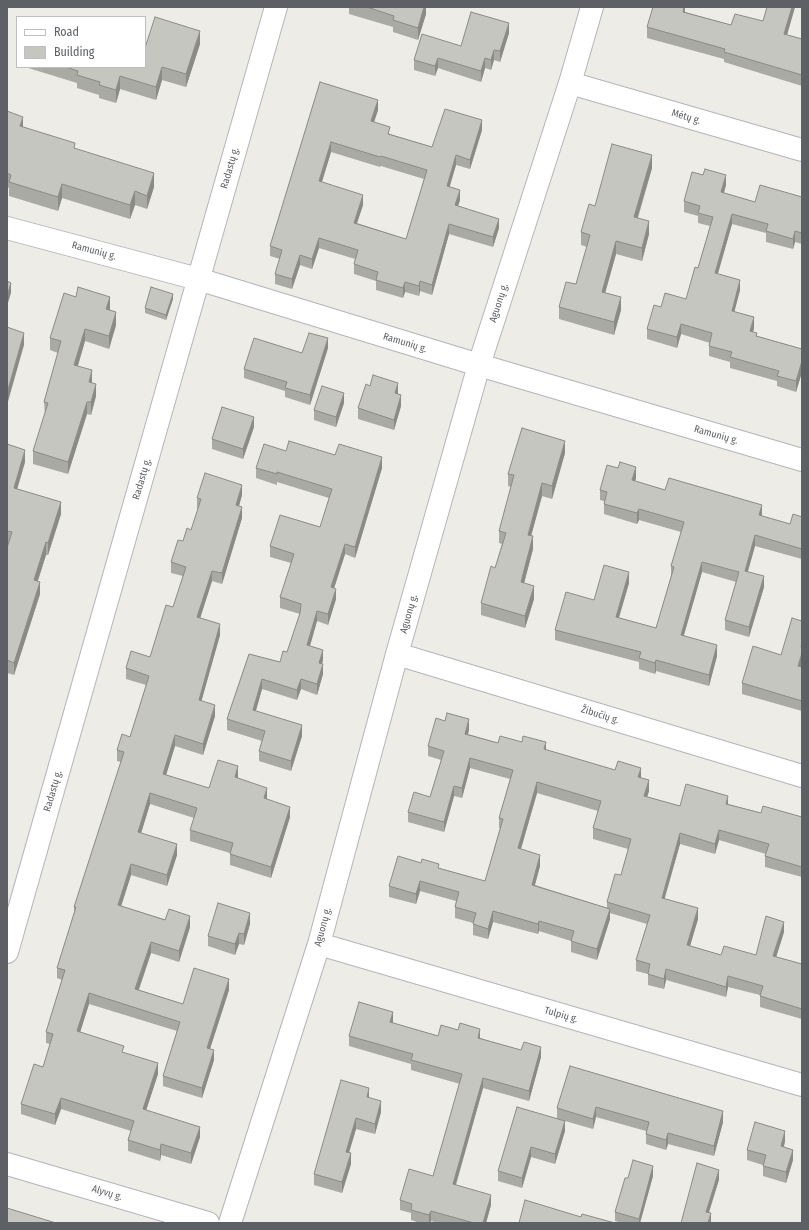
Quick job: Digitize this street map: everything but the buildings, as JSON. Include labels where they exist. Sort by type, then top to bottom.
[{"type":"street","name":"Radastų g.","points":[[7,952],[276,7]]},
{"type":"street","name":"Aguonų g.","points":[[230,1223],[319,944],[397,654],[479,365],[570,83],[592,7]]},
{"type":"street","name":"Mėtų g.","points":[[570,83],[802,150]]},
{"type":"street","name":"Ramunių g.","points":[[7,228],[198,280],[479,365],[802,460]]},
{"type":"street","name":"Žibučių g.","points":[[397,654],[802,776]]},
{"type":"street","name":"Tulpių g.","points":[[319,944],[802,1085]]},
{"type":"street","name":"Alyvų g.","points":[[7,1164],[208,1223]]}]
